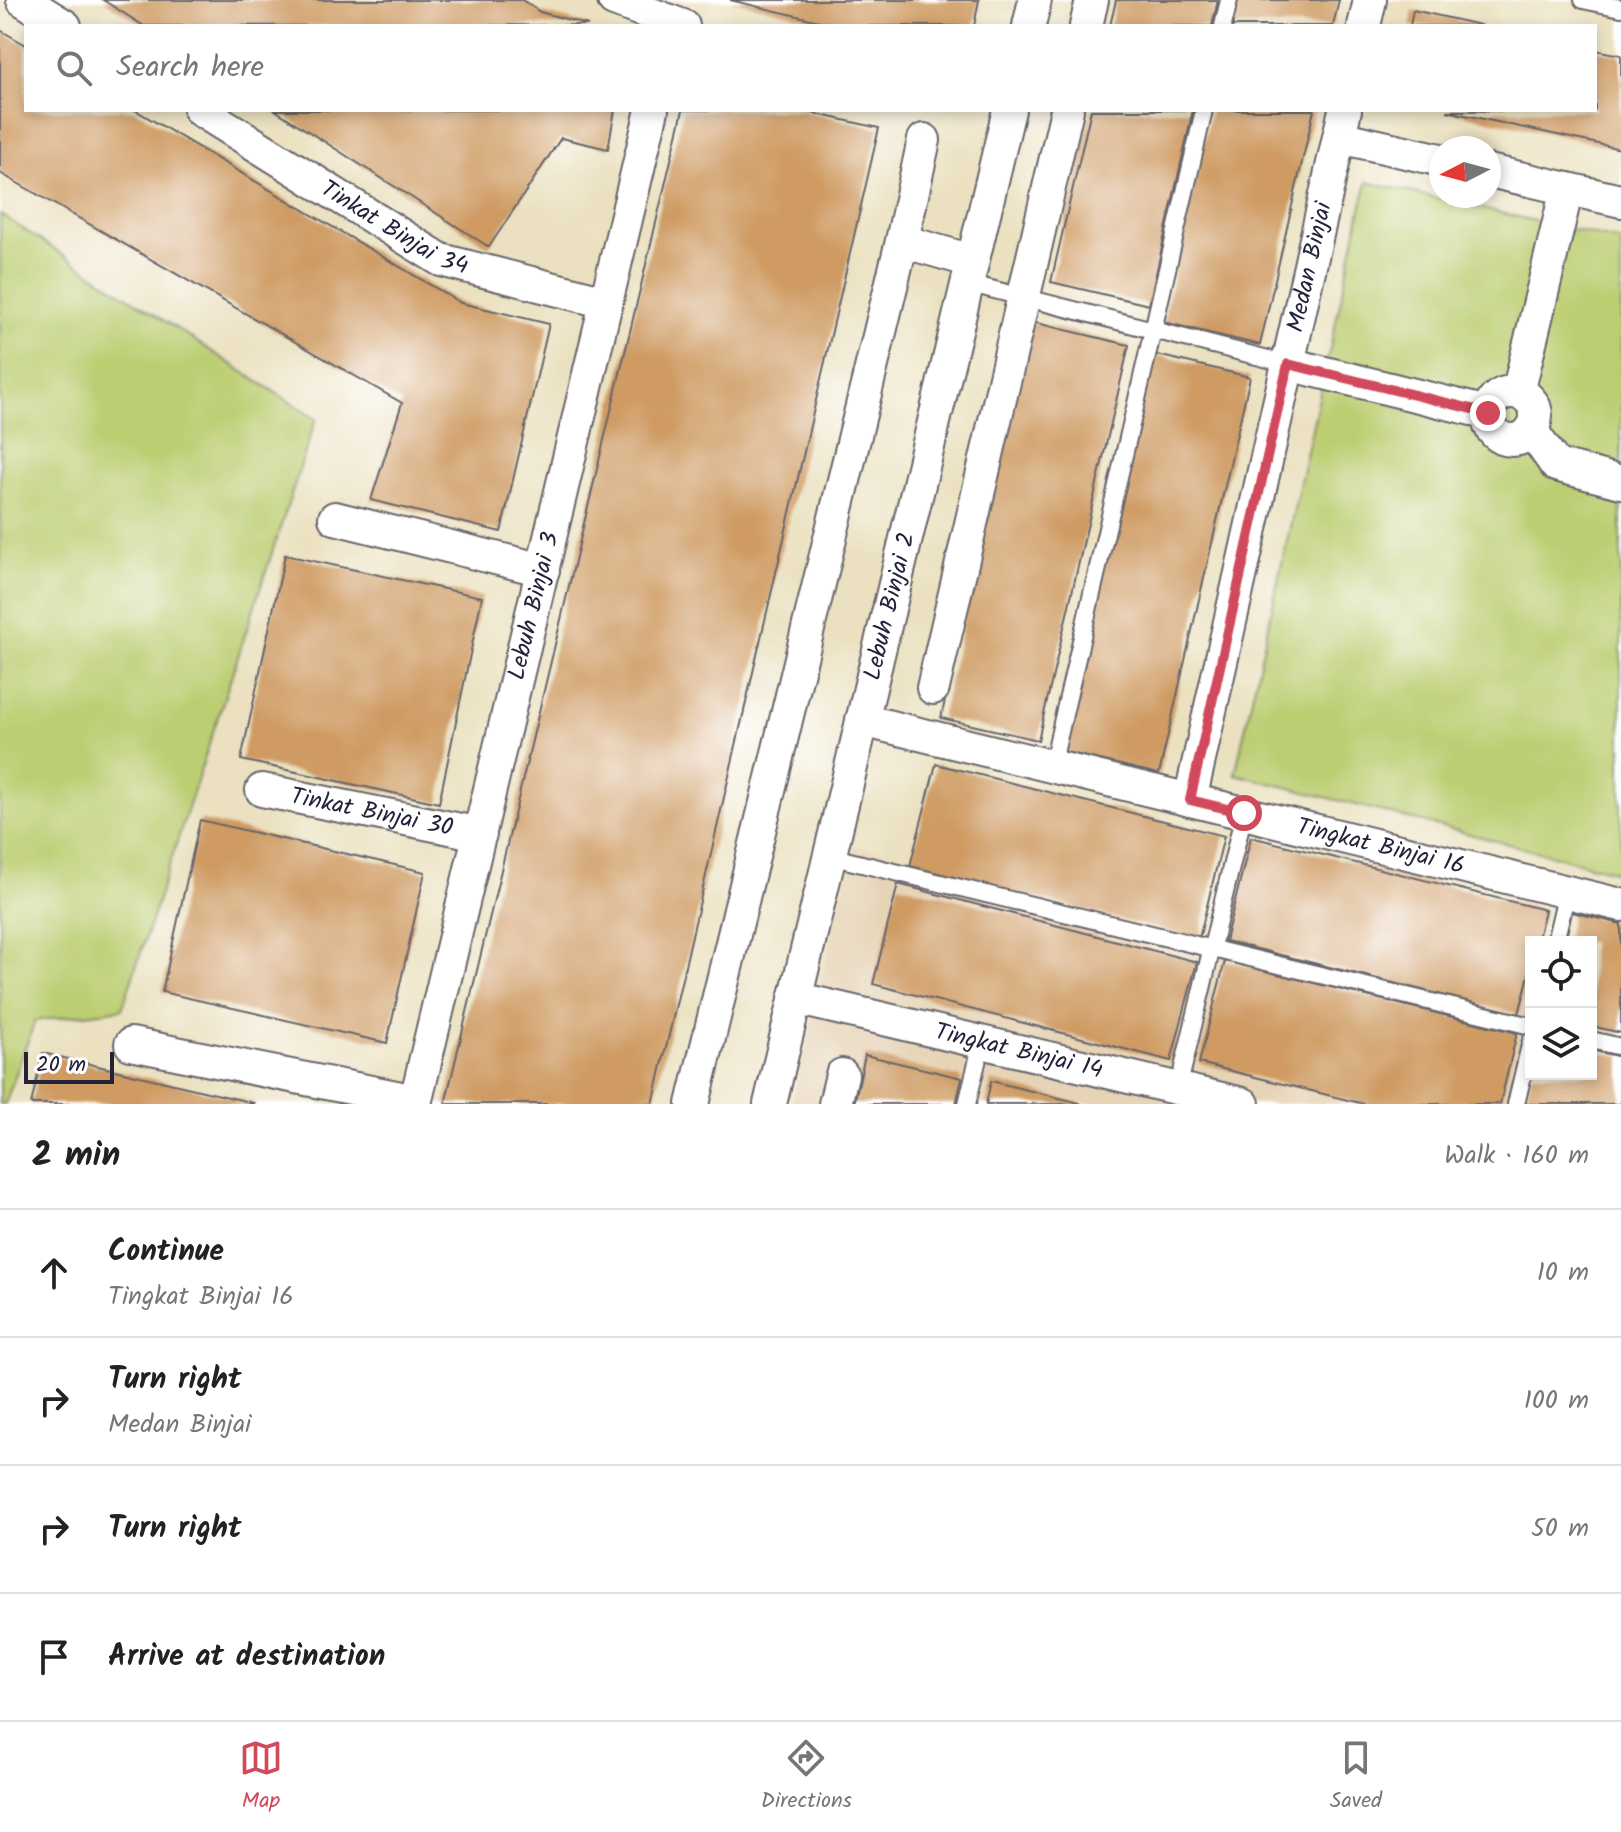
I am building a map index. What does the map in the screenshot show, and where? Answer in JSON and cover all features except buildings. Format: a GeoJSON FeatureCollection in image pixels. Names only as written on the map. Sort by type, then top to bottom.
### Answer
{"type":"FeatureCollection","features":[{"type":"Feature","properties":{"kind":"street"},"geometry":{"type":"LineString","coordinates":[[23,0],[62,24]]}},
{"type":"Feature","properties":{"kind":"street"},"geometry":{"type":"LineString","coordinates":[[614,0],[674,24]]}},
{"type":"Feature","properties":{"kind":"street"},"geometry":{"type":"LineString","coordinates":[[1029,24],[1035,0]]}},
{"type":"Feature","properties":{"kind":"street"},"geometry":{"type":"LineString","coordinates":[[1086,24],[1092,0]]}},
{"type":"Feature","properties":{"kind":"street"},"geometry":{"type":"LineString","coordinates":[[1364,24],[1370,0]]}},
{"type":"Feature","properties":{"kind":"street","name":"Tinkat Binjai 34"},"geometry":{"type":"LineString","coordinates":[[203,112],[441,260],[606,302]]}},
{"type":"Feature","properties":{"kind":"street","name":"Lebuh Binjai 3"},"geometry":{"type":"LineString","coordinates":[[416,1103],[652,112]]}},
{"type":"Feature","properties":{"kind":"street","name":"Lebuh Binjai 2"},"geometry":{"type":"LineString","coordinates":[[770,1104],[1009,112]]}},
{"type":"Feature","properties":{"kind":"street"},"geometry":{"type":"LineString","coordinates":[[933,688],[1067,112]]}},
{"type":"Feature","properties":{"kind":"street"},"geometry":{"type":"LineString","coordinates":[[1342,124],[1429,156]]}},
{"type":"Feature","properties":{"kind":"street","name":"Medan Binjai"},"geometry":{"type":"LineString","coordinates":[[1190,800],[1342,124]]}},
{"type":"Feature","properties":{"kind":"street"},"geometry":{"type":"LineString","coordinates":[[693,1104],[924,140]]}},
{"type":"Feature","properties":{"kind":"street"},"geometry":{"type":"LineString","coordinates":[[1501,174],[1621,201]]}},
{"type":"Feature","properties":{"kind":"street"},"geometry":{"type":"LineString","coordinates":[[1518,393],[1567,189]]}},
{"type":"Feature","properties":{"kind":"street"},"geometry":{"type":"LineString","coordinates":[[902,241],[970,272]]}},
{"type":"Feature","properties":{"kind":"street"},"geometry":{"type":"LineString","coordinates":[[1288,364],[1488,413]]}},
{"type":"Feature","properties":{"kind":"street"},"geometry":{"type":"LineString","coordinates":[[1518,393],[1527,397],[1535,411],[1535,420],[1531,430],[1521,438],[1504,438],[1492,429],[1488,413],[1499,395],[1518,393]]}},
{"type":"Feature","properties":{"kind":"street"},"geometry":{"type":"LineString","coordinates":[[1531,430],[1556,465],[1621,482]]}},
{"type":"Feature","properties":{"kind":"street"},"geometry":{"type":"LineString","coordinates":[[335,518],[543,570]]}},
{"type":"Feature","properties":{"kind":"street","name":"Tingkat Binjai 16"},"geometry":{"type":"LineString","coordinates":[[862,720],[1621,905]]}},
{"type":"Feature","properties":{"kind":"street","name":"Tinkat Binjai 30"},"geometry":{"type":"LineString","coordinates":[[262,790],[480,834]]}},
{"type":"Feature","properties":{"kind":"street","name":"Tingkat Binjai 14"},"geometry":{"type":"LineString","coordinates":[[795,998],[982,1042],[1120,1090],[1178,1089],[1243,1104]]}},
{"type":"Feature","properties":{"kind":"street"},"geometry":{"type":"LineString","coordinates":[[131,1044],[416,1103]]}},
{"type":"Feature","properties":{"kind":"lane"},"geometry":{"type":"LineString","coordinates":[[1223,24],[1229,0]]}},
{"type":"Feature","properties":{"kind":"lane"},"geometry":{"type":"LineString","coordinates":[[1583,0],[1621,8]]}},
{"type":"Feature","properties":{"kind":"lane"},"geometry":{"type":"LineString","coordinates":[[1052,766],[1204,112]]}},
{"type":"Feature","properties":{"kind":"lane"},"geometry":{"type":"LineString","coordinates":[[970,272],[1026,297],[1288,364]]}},
{"type":"Feature","properties":{"kind":"lane"},"geometry":{"type":"LineString","coordinates":[[1178,1089],[1244,813]]}},
{"type":"Feature","properties":{"kind":"lane"},"geometry":{"type":"LineString","coordinates":[[829,856],[1525,1025]]}},
{"type":"Feature","properties":{"kind":"lane"},"geometry":{"type":"LineString","coordinates":[[1556,936],[1567,892]]}},
{"type":"Feature","properties":{"kind":"lane"},"geometry":{"type":"LineString","coordinates":[[1597,1041],[1621,1047]]}},
{"type":"Feature","properties":{"kind":"lane"},"geometry":{"type":"LineString","coordinates":[[967,1104],[982,1042]]}},
{"type":"Feature","properties":{"kind":"lane"},"geometry":{"type":"LineString","coordinates":[[1516,1104],[1525,1066]]}},
{"type":"Feature","properties":{"kind":"shaded area"},"geometry":{"type":"Polygon","coordinates":[[[854,846],[1525,1004],[1525,1080],[1597,1080],[1597,1020],[1621,1026],[1621,1104],[791,1104],[854,846]]]}},
{"type":"Feature","properties":{"kind":"green space"},"geometry":{"type":"Polygon","coordinates":[[[1367,182],[1429,196],[1429,208],[1479,208],[1621,241],[1621,873],[1235,774],[1367,182]]]}},
{"type":"Feature","properties":{"kind":"green space"},"geometry":{"type":"Polygon","coordinates":[[[0,214],[316,419],[122,1009],[35,1021],[5,1104],[0,1104],[0,214]]]}},
{"type":"Feature","properties":{"kind":"route"},"geometry":{"type":"LineString","coordinates":[[1244,813],[1190,800],[1288,364],[1488,413]]}}]}
